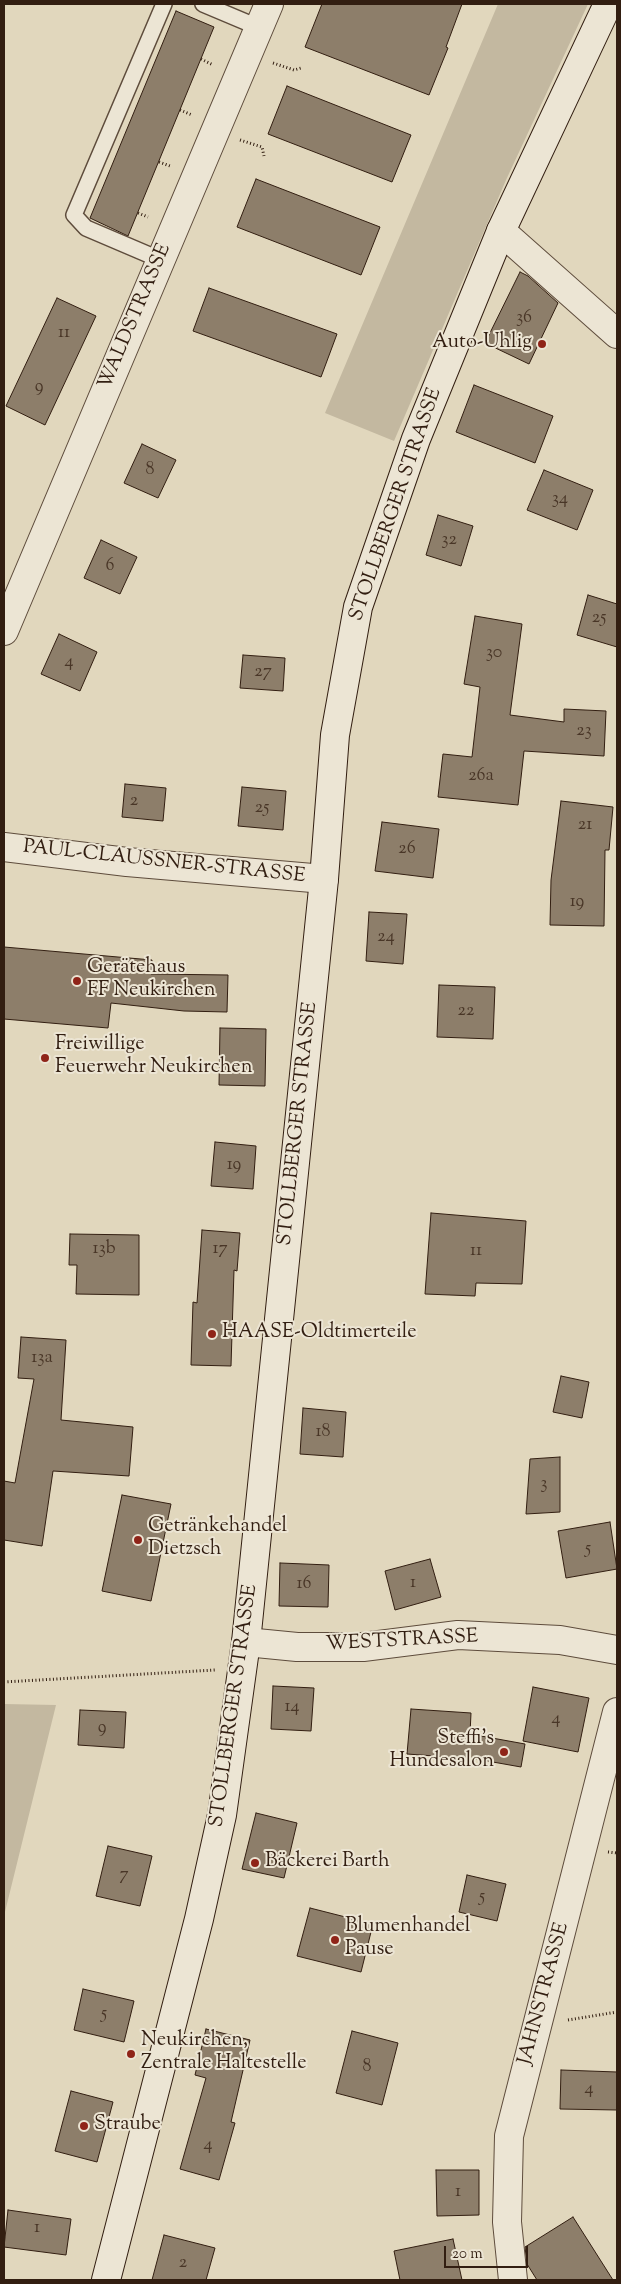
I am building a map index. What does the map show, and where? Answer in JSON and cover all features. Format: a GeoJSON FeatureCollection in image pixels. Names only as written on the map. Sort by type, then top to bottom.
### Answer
{"type":"FeatureCollection","features":[{"type":"Feature","properties":{"kind":"main road","name":"STOLLBERGER STRASSE"},"geometry":{"type":"LineString","coordinates":[[106,2280],[199,1919],[222,1815],[246,1642],[324,879],[335,735],[358,606],[416,439],[502,231],[608,4]]}},
{"type":"Feature","properties":{"kind":"main road","name":"WALDSTRASSE"},"geometry":{"type":"LineString","coordinates":[[4,631],[264,16]]}},
{"type":"Feature","properties":{"kind":"main road"},"geometry":{"type":"LineString","coordinates":[[502,231],[617,334]]}},
{"type":"Feature","properties":{"kind":"main road","name":"PAUL-CLAUSSNER-STRASSE"},"geometry":{"type":"LineString","coordinates":[[4,847],[127,862],[324,879]]}},
{"type":"Feature","properties":{"kind":"main road","name":"WESTSTRASSE"},"geometry":{"type":"LineString","coordinates":[[246,1642],[297,1647],[363,1647],[458,1636],[560,1640],[617,1650]]}},
{"type":"Feature","properties":{"kind":"main road","name":"JAHNSTRASSE"},"geometry":{"type":"LineString","coordinates":[[513,2280],[507,2222],[509,2136],[527,2058],[538,2025],[617,1712]]}},
{"type":"Feature","properties":{"kind":"lane"},"geometry":{"type":"LineString","coordinates":[[161,260],[86,228],[74,215],[164,4]]}},
{"type":"Feature","properties":{"kind":"lane"},"geometry":{"type":"LineString","coordinates":[[203,4],[264,16]]}},
{"type":"Feature","properties":{"kind":"path"},"geometry":{"type":"LineString","coordinates":[[248,142],[262,147],[264,156]]}},
{"type":"Feature","properties":{"kind":"path"},"geometry":{"type":"LineString","coordinates":[[4,1682],[242,1668]]}},
{"type":"Feature","properties":{"kind":"path"},"geometry":{"type":"LineString","coordinates":[[538,2025],[617,2012]]}},
{"type":"Feature","properties":{"kind":"shaded area"},"geometry":{"type":"Polygon","coordinates":[[[498,4],[588,4],[506,180],[394,441],[325,413],[498,4]]]}},
{"type":"Feature","properties":{"kind":"shaded area"},"geometry":{"type":"Polygon","coordinates":[[[4,1704],[56,1705],[4,1916],[4,1704]]]}},
{"type":"Feature","properties":{"kind":"building"},"geometry":{"type":"Polygon","coordinates":[[[322,4],[462,4],[446,47],[448,48],[429,95],[305,47],[322,4]]]}},
{"type":"Feature","properties":{"kind":"building"},"geometry":{"type":"Polygon","coordinates":[[[176,11],[214,27],[128,236],[90,218],[176,11]]]}},
{"type":"Feature","properties":{"kind":"building"},"geometry":{"type":"Polygon","coordinates":[[[287,86],[411,135],[392,182],[268,134],[287,86]]]}},
{"type":"Feature","properties":{"kind":"building"},"geometry":{"type":"Polygon","coordinates":[[[256,179],[380,227],[361,275],[237,227],[256,179]]]}},
{"type":"Feature","properties":{"kind":"building"},"geometry":{"type":"Polygon","coordinates":[[[520,272],[528,276],[558,303],[529,364],[485,343],[520,272]]]}},
{"type":"Feature","properties":{"kind":"building"},"geometry":{"type":"Polygon","coordinates":[[[209,288],[337,334],[321,377],[193,331],[209,288]]]}},
{"type":"Feature","properties":{"kind":"building"},"geometry":{"type":"Polygon","coordinates":[[[57,298],[96,316],[45,425],[6,406],[57,298]]]}},
{"type":"Feature","properties":{"kind":"building"},"geometry":{"type":"Polygon","coordinates":[[[474,385],[553,416],[535,463],[456,432],[474,385]]]}},
{"type":"Feature","properties":{"kind":"building"},"geometry":{"type":"Polygon","coordinates":[[[142,444],[176,460],[158,498],[124,483],[142,444]]]}},
{"type":"Feature","properties":{"kind":"building"},"geometry":{"type":"Polygon","coordinates":[[[544,470],[593,490],[577,530],[527,510],[544,470]]]}},
{"type":"Feature","properties":{"kind":"building"},"geometry":{"type":"Polygon","coordinates":[[[438,515],[473,526],[461,566],[426,555],[438,515]]]}},
{"type":"Feature","properties":{"kind":"building"},"geometry":{"type":"Polygon","coordinates":[[[101,540],[137,557],[120,594],[84,578],[101,540]]]}},
{"type":"Feature","properties":{"kind":"building"},"geometry":{"type":"Polygon","coordinates":[[[588,595],[617,604],[617,647],[577,635],[588,595]]]}},
{"type":"Feature","properties":{"kind":"building"},"geometry":{"type":"Polygon","coordinates":[[[475,616],[522,624],[510,715],[564,722],[564,709],[606,711],[604,756],[524,751],[518,805],[438,797],[443,754],[472,757],[480,687],[464,684],[475,616]]]}},
{"type":"Feature","properties":{"kind":"building"},"geometry":{"type":"Polygon","coordinates":[[[59,634],[97,652],[80,691],[41,674],[59,634]]]}},
{"type":"Feature","properties":{"kind":"building"},"geometry":{"type":"Polygon","coordinates":[[[243,655],[285,658],[283,691],[240,688],[243,655]]]}},
{"type":"Feature","properties":{"kind":"building"},"geometry":{"type":"Polygon","coordinates":[[[125,784],[166,788],[163,821],[122,817],[125,784]]]}},
{"type":"Feature","properties":{"kind":"building"},"geometry":{"type":"Polygon","coordinates":[[[242,787],[286,791],[283,830],[238,826],[242,787]]]}},
{"type":"Feature","properties":{"kind":"building"},"geometry":{"type":"Polygon","coordinates":[[[561,801],[613,807],[609,850],[605,850],[604,926],[550,925],[551,880],[561,801]]]}},
{"type":"Feature","properties":{"kind":"building"},"geometry":{"type":"Polygon","coordinates":[[[382,822],[439,829],[433,878],[375,871],[382,822]]]}},
{"type":"Feature","properties":{"kind":"building"},"geometry":{"type":"Polygon","coordinates":[[[369,912],[407,914],[403,964],[366,961],[369,912]]]}},
{"type":"Feature","properties":{"kind":"building","name":"Gerätehaus FF Neukirchen"},"geometry":{"type":"Polygon","coordinates":[[[4,947],[152,960],[151,974],[228,975],[227,1012],[184,1011],[111,1003],[108,1028],[4,1019],[4,947]]]}},
{"type":"Feature","properties":{"kind":"building"},"geometry":{"type":"Polygon","coordinates":[[[439,985],[495,987],[493,1039],[437,1037],[439,985]]]}},
{"type":"Feature","properties":{"kind":"building"},"geometry":{"type":"Polygon","coordinates":[[[220,1028],[266,1029],[265,1086],[219,1085],[220,1028]]]}},
{"type":"Feature","properties":{"kind":"building"},"geometry":{"type":"Polygon","coordinates":[[[215,1142],[256,1146],[253,1189],[211,1186],[215,1142]]]}},
{"type":"Feature","properties":{"kind":"building"},"geometry":{"type":"Polygon","coordinates":[[[431,1213],[526,1221],[522,1284],[476,1283],[475,1296],[425,1294],[431,1213]]]}},
{"type":"Feature","properties":{"kind":"building"},"geometry":{"type":"Polygon","coordinates":[[[202,1230],[240,1233],[237,1271],[234,1270],[231,1366],[191,1365],[193,1302],[197,1303],[202,1230]]]}},
{"type":"Feature","properties":{"kind":"building"},"geometry":{"type":"Polygon","coordinates":[[[70,1234],[139,1235],[139,1295],[76,1294],[77,1265],[69,1265],[70,1234]]]}},
{"type":"Feature","properties":{"kind":"building"},"geometry":{"type":"Polygon","coordinates":[[[21,1337],[66,1340],[61,1420],[133,1427],[129,1476],[53,1471],[42,1546],[4,1540],[4,1481],[15,1483],[34,1379],[18,1378],[21,1337]]]}},
{"type":"Feature","properties":{"kind":"building"},"geometry":{"type":"Polygon","coordinates":[[[561,1376],[589,1382],[582,1418],[553,1412],[561,1376]]]}},
{"type":"Feature","properties":{"kind":"building"},"geometry":{"type":"Polygon","coordinates":[[[303,1408],[346,1412],[343,1457],[300,1454],[303,1408]]]}},
{"type":"Feature","properties":{"kind":"building"},"geometry":{"type":"Polygon","coordinates":[[[560,1457],[560,1512],[526,1514],[530,1459],[560,1457]]]}},
{"type":"Feature","properties":{"kind":"building"},"geometry":{"type":"Polygon","coordinates":[[[122,1495],[171,1504],[151,1601],[102,1591],[122,1495]]]}},
{"type":"Feature","properties":{"kind":"building"},"geometry":{"type":"Polygon","coordinates":[[[610,1522],[617,1569],[566,1578],[558,1531],[610,1522]]]}},
{"type":"Feature","properties":{"kind":"building"},"geometry":{"type":"Polygon","coordinates":[[[430,1559],[441,1597],[395,1610],[385,1571],[430,1559]]]}},
{"type":"Feature","properties":{"kind":"building"},"geometry":{"type":"Polygon","coordinates":[[[280,1563],[329,1565],[328,1607],[279,1606],[280,1563]]]}},
{"type":"Feature","properties":{"kind":"building"},"geometry":{"type":"Polygon","coordinates":[[[273,1686],[314,1688],[311,1731],[271,1729],[273,1686]]]}},
{"type":"Feature","properties":{"kind":"building"},"geometry":{"type":"Polygon","coordinates":[[[533,1687],[589,1698],[578,1752],[523,1741],[533,1687]]]}},
{"type":"Feature","properties":{"kind":"building"},"geometry":{"type":"Polygon","coordinates":[[[411,1709],[471,1713],[470,1734],[525,1744],[521,1767],[476,1759],[407,1754],[411,1709]]]}},
{"type":"Feature","properties":{"kind":"building"},"geometry":{"type":"Polygon","coordinates":[[[80,1710],[126,1712],[124,1748],[78,1745],[80,1710]]]}},
{"type":"Feature","properties":{"kind":"building"},"geometry":{"type":"Polygon","coordinates":[[[256,1813],[297,1823],[284,1878],[242,1869],[256,1813]]]}},
{"type":"Feature","properties":{"kind":"building"},"geometry":{"type":"Polygon","coordinates":[[[108,1846],[152,1856],[140,1906],[96,1896],[108,1846]]]}},
{"type":"Feature","properties":{"kind":"building"},"geometry":{"type":"Polygon","coordinates":[[[467,1875],[506,1884],[497,1921],[459,1912],[467,1875]]]}},
{"type":"Feature","properties":{"kind":"building","name":"Blumenhandel Pause"},"geometry":{"type":"Polygon","coordinates":[[[310,1908],[373,1924],[361,1972],[297,1956],[310,1908]]]}},
{"type":"Feature","properties":{"kind":"building"},"geometry":{"type":"Polygon","coordinates":[[[83,1989],[134,2001],[124,2042],[74,2030],[83,1989]]]}},
{"type":"Feature","properties":{"kind":"building"},"geometry":{"type":"Polygon","coordinates":[[[206,2029],[250,2040],[231,2122],[235,2123],[219,2180],[180,2169],[206,2078],[195,2075],[206,2029]]]}},
{"type":"Feature","properties":{"kind":"building"},"geometry":{"type":"Polygon","coordinates":[[[352,2031],[398,2043],[382,2105],[336,2093],[352,2031]]]}},
{"type":"Feature","properties":{"kind":"building"},"geometry":{"type":"Polygon","coordinates":[[[561,2070],[617,2072],[617,2110],[560,2109],[561,2070]]]}},
{"type":"Feature","properties":{"kind":"building","name":"Straube"},"geometry":{"type":"Polygon","coordinates":[[[71,2091],[113,2102],[97,2162],[55,2151],[71,2091]]]}},
{"type":"Feature","properties":{"kind":"building"},"geometry":{"type":"Polygon","coordinates":[[[436,2170],[479,2170],[479,2215],[437,2216],[436,2170]]]}},
{"type":"Feature","properties":{"kind":"building"},"geometry":{"type":"Polygon","coordinates":[[[8,2210],[71,2219],[66,2255],[4,2247],[8,2210]]]}},
{"type":"Feature","properties":{"kind":"building"},"geometry":{"type":"Polygon","coordinates":[[[573,2217],[613,2280],[537,2280],[527,2264],[525,2247],[573,2217]]]}},
{"type":"Feature","properties":{"kind":"building"},"geometry":{"type":"Polygon","coordinates":[[[164,2235],[215,2248],[206,2280],[152,2280],[164,2235]]]}},
{"type":"Feature","properties":{"kind":"building"},"geometry":{"type":"Polygon","coordinates":[[[453,2239],[462,2280],[400,2280],[394,2251],[453,2239]]]}},
{"type":"Feature","properties":{"kind":"place","name":"Auto-Uhlig"},"geometry":{"type":"Point","coordinates":[542,344]}},
{"type":"Feature","properties":{"kind":"place","name":"Gerätehaus FF Neukirchen"},"geometry":{"type":"Point","coordinates":[77,981]}},
{"type":"Feature","properties":{"kind":"place","name":"Freiwillige Feuerwehr Neukirchen"},"geometry":{"type":"Point","coordinates":[45,1058]}},
{"type":"Feature","properties":{"kind":"place","name":"HAASE-Oldtimerteile"},"geometry":{"type":"Point","coordinates":[212,1334]}},
{"type":"Feature","properties":{"kind":"place","name":"Getränkehandel Dietzsch"},"geometry":{"type":"Point","coordinates":[138,1540]}},
{"type":"Feature","properties":{"kind":"place","name":"Steffi's Hundesalon"},"geometry":{"type":"Point","coordinates":[504,1752]}},
{"type":"Feature","properties":{"kind":"place","name":"Bäckerei Barth"},"geometry":{"type":"Point","coordinates":[255,1863]}},
{"type":"Feature","properties":{"kind":"place","name":"Blumenhandel Pause"},"geometry":{"type":"Point","coordinates":[335,1940]}},
{"type":"Feature","properties":{"kind":"place","name":"Neukirchen, Zentrale Haltestelle"},"geometry":{"type":"Point","coordinates":[131,2054]}},
{"type":"Feature","properties":{"kind":"place","name":"Straube"},"geometry":{"type":"Point","coordinates":[84,2126]}}]}
